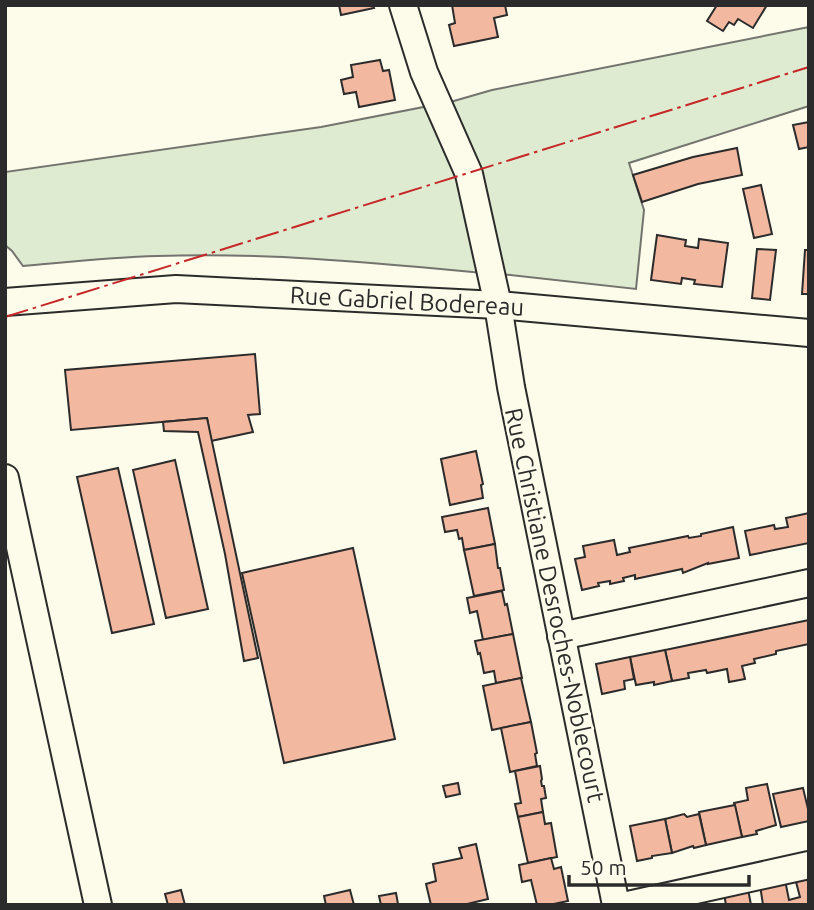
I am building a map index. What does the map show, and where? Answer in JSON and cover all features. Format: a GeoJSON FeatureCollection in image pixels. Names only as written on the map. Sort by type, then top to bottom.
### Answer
{"type":"FeatureCollection","features":[{"type":"Feature","properties":{"kind":"street","name":"Rue Christiane Desroches-Noblecourt"},"geometry":{"type":"LineString","coordinates":[[403,5],[424,72],[470,174],[616,905]]}},
{"type":"Feature","properties":{"kind":"street","name":"Rue Gabriel Bodereau"},"geometry":{"type":"LineString","coordinates":[[5,302],[176,289],[498,304],[809,333]]}},
{"type":"Feature","properties":{"kind":"street"},"geometry":{"type":"LineString","coordinates":[[5,478],[98,905]]}},
{"type":"Feature","properties":{"kind":"street"},"geometry":{"type":"LineString","coordinates":[[561,636],[809,583]]}},
{"type":"Feature","properties":{"kind":"street"},"geometry":{"type":"LineString","coordinates":[[628,905],[809,865]]}},
{"type":"Feature","properties":{"kind":"green space"},"geometry":{"type":"Polygon","coordinates":[[[809,27],[809,106],[629,163],[644,210],[636,289],[501,274],[447,103],[492,90],[809,27]]]}},
{"type":"Feature","properties":{"kind":"green space"},"geometry":{"type":"Polygon","coordinates":[[[429,106],[458,168],[484,273],[321,259],[198,255],[23,266],[5,245],[5,172],[321,127],[429,106]]]}},
{"type":"Feature","properties":{"kind":"building"},"geometry":{"type":"Polygon","coordinates":[[[339,5],[373,5],[374,8],[341,15],[339,5]]]}},
{"type":"Feature","properties":{"kind":"building"},"geometry":{"type":"Polygon","coordinates":[[[452,5],[505,5],[507,15],[494,18],[498,37],[454,46],[449,25],[455,23],[452,5]]]}},
{"type":"Feature","properties":{"kind":"building"},"geometry":{"type":"Polygon","coordinates":[[[717,5],[767,5],[753,28],[738,19],[734,25],[729,22],[723,31],[707,21],[717,5]]]}},
{"type":"Feature","properties":{"kind":"building"},"geometry":{"type":"Polygon","coordinates":[[[380,60],[383,71],[389,70],[395,100],[359,107],[356,92],[344,94],[341,80],[353,77],[351,65],[380,60]]]}},
{"type":"Feature","properties":{"kind":"building"},"geometry":{"type":"Polygon","coordinates":[[[809,122],[809,147],[799,149],[793,125],[809,122]]]}},
{"type":"Feature","properties":{"kind":"building"},"geometry":{"type":"Polygon","coordinates":[[[737,148],[742,175],[698,184],[642,202],[633,175],[693,157],[737,148]]]}},
{"type":"Feature","properties":{"kind":"building"},"geometry":{"type":"Polygon","coordinates":[[[761,185],[772,234],[754,238],[743,189],[761,185]]]}},
{"type":"Feature","properties":{"kind":"building"},"geometry":{"type":"Polygon","coordinates":[[[657,235],[686,240],[685,246],[698,248],[699,239],[728,243],[722,287],[694,284],[695,280],[682,278],[681,284],[651,280],[657,235]]]}},
{"type":"Feature","properties":{"kind":"building"},"geometry":{"type":"Polygon","coordinates":[[[757,249],[776,250],[770,300],[752,298],[757,249]]]}},
{"type":"Feature","properties":{"kind":"building"},"geometry":{"type":"Polygon","coordinates":[[[805,250],[809,250],[809,294],[802,294],[805,250]]]}},
{"type":"Feature","properties":{"kind":"building"},"geometry":{"type":"Polygon","coordinates":[[[255,354],[260,414],[248,415],[253,432],[211,441],[207,418],[71,430],[65,370],[255,354]]]}},
{"type":"Feature","properties":{"kind":"building"},"geometry":{"type":"Polygon","coordinates":[[[207,418],[258,658],[244,661],[225,554],[198,432],[164,431],[163,422],[207,418]]]}},
{"type":"Feature","properties":{"kind":"building"},"geometry":{"type":"Polygon","coordinates":[[[476,451],[483,498],[450,505],[441,459],[476,451]]]}},
{"type":"Feature","properties":{"kind":"building"},"geometry":{"type":"Polygon","coordinates":[[[175,460],[208,609],[166,618],[133,470],[175,460]]]}},
{"type":"Feature","properties":{"kind":"building"},"geometry":{"type":"Polygon","coordinates":[[[118,468],[154,624],[112,633],[77,477],[118,468]]]}},
{"type":"Feature","properties":{"kind":"building"},"geometry":{"type":"Polygon","coordinates":[[[488,508],[495,544],[464,550],[457,530],[445,532],[442,517],[488,508]]]}},
{"type":"Feature","properties":{"kind":"building"},"geometry":{"type":"Polygon","coordinates":[[[809,513],[809,543],[750,555],[745,531],[774,525],[775,529],[788,527],[786,518],[809,513]]]}},
{"type":"Feature","properties":{"kind":"building"},"geometry":{"type":"Polygon","coordinates":[[[733,527],[739,558],[708,563],[683,573],[682,569],[635,579],[635,575],[623,578],[624,581],[598,583],[599,586],[582,590],[575,559],[585,557],[583,546],[614,540],[617,555],[630,552],[629,548],[688,536],[701,536],[733,527]]]}},
{"type":"Feature","properties":{"kind":"building"},"geometry":{"type":"Polygon","coordinates":[[[495,544],[504,590],[474,596],[464,550],[495,544]]]}},
{"type":"Feature","properties":{"kind":"building"},"geometry":{"type":"Polygon","coordinates":[[[353,548],[395,739],[284,763],[242,573],[353,548]]]}},
{"type":"Feature","properties":{"kind":"building"},"geometry":{"type":"Polygon","coordinates":[[[502,591],[513,634],[483,640],[477,611],[470,613],[467,598],[502,591]]]}},
{"type":"Feature","properties":{"kind":"building"},"geometry":{"type":"Polygon","coordinates":[[[809,620],[809,644],[754,659],[755,663],[742,666],[745,679],[729,682],[727,669],[688,673],[689,678],[672,681],[665,650],[809,620]]]}},
{"type":"Feature","properties":{"kind":"building"},"geometry":{"type":"Polygon","coordinates":[[[513,634],[522,678],[496,683],[494,671],[484,673],[475,641],[513,634]]]}},
{"type":"Feature","properties":{"kind":"building"},"geometry":{"type":"Polygon","coordinates":[[[665,650],[672,681],[636,685],[630,657],[665,650]]]}},
{"type":"Feature","properties":{"kind":"building"},"geometry":{"type":"Polygon","coordinates":[[[630,657],[634,679],[624,681],[625,689],[602,694],[596,664],[630,657]]]}},
{"type":"Feature","properties":{"kind":"building"},"geometry":{"type":"Polygon","coordinates":[[[521,678],[531,722],[492,730],[483,686],[521,678]]]}},
{"type":"Feature","properties":{"kind":"building"},"geometry":{"type":"Polygon","coordinates":[[[531,722],[537,766],[510,772],[501,728],[531,722]]]}},
{"type":"Feature","properties":{"kind":"building"},"geometry":{"type":"Polygon","coordinates":[[[540,766],[546,798],[541,799],[543,812],[518,817],[515,804],[521,803],[515,771],[540,766]]]}},
{"type":"Feature","properties":{"kind":"building"},"geometry":{"type":"Polygon","coordinates":[[[458,783],[460,794],[446,797],[443,786],[458,783]]]}},
{"type":"Feature","properties":{"kind":"building"},"geometry":{"type":"Polygon","coordinates":[[[767,784],[776,825],[756,831],[757,834],[742,837],[734,803],[748,800],[746,788],[767,784]]]}},
{"type":"Feature","properties":{"kind":"building"},"geometry":{"type":"Polygon","coordinates":[[[803,788],[809,821],[781,827],[773,794],[803,788]]]}},
{"type":"Feature","properties":{"kind":"building"},"geometry":{"type":"Polygon","coordinates":[[[735,805],[742,837],[706,845],[699,812],[735,805]]]}},
{"type":"Feature","properties":{"kind":"building"},"geometry":{"type":"Polygon","coordinates":[[[543,812],[545,824],[551,823],[557,857],[528,863],[518,817],[543,812]]]}},
{"type":"Feature","properties":{"kind":"building"},"geometry":{"type":"Polygon","coordinates":[[[684,814],[687,817],[699,814],[706,845],[672,853],[665,819],[684,814]]]}},
{"type":"Feature","properties":{"kind":"building"},"geometry":{"type":"Polygon","coordinates":[[[665,819],[672,853],[637,861],[630,826],[665,819]]]}},
{"type":"Feature","properties":{"kind":"building"},"geometry":{"type":"Polygon","coordinates":[[[476,844],[488,899],[463,905],[431,905],[426,884],[436,881],[433,864],[462,858],[459,848],[476,844]]]}},
{"type":"Feature","properties":{"kind":"building"},"geometry":{"type":"Polygon","coordinates":[[[551,858],[554,869],[561,867],[568,901],[537,905],[531,880],[522,882],[519,865],[551,858]]]}},
{"type":"Feature","properties":{"kind":"building"},"geometry":{"type":"Polygon","coordinates":[[[809,876],[809,905],[763,905],[760,885],[785,880],[789,900],[800,897],[795,878],[809,876]]]}},
{"type":"Feature","properties":{"kind":"building"},"geometry":{"type":"Polygon","coordinates":[[[748,889],[751,905],[726,905],[724,894],[748,889]]]}},
{"type":"Feature","properties":{"kind":"building"},"geometry":{"type":"Polygon","coordinates":[[[181,890],[185,905],[168,905],[165,894],[181,890]]]}},
{"type":"Feature","properties":{"kind":"building"},"geometry":{"type":"Polygon","coordinates":[[[350,890],[354,905],[326,905],[324,896],[350,890]]]}},
{"type":"Feature","properties":{"kind":"building"},"geometry":{"type":"Polygon","coordinates":[[[396,893],[398,904],[381,905],[379,896],[396,893]]]}},
{"type":"Feature","properties":{"kind":"power"},"geometry":{"type":"LineString","coordinates":[[5,317],[809,67]]}}]}
